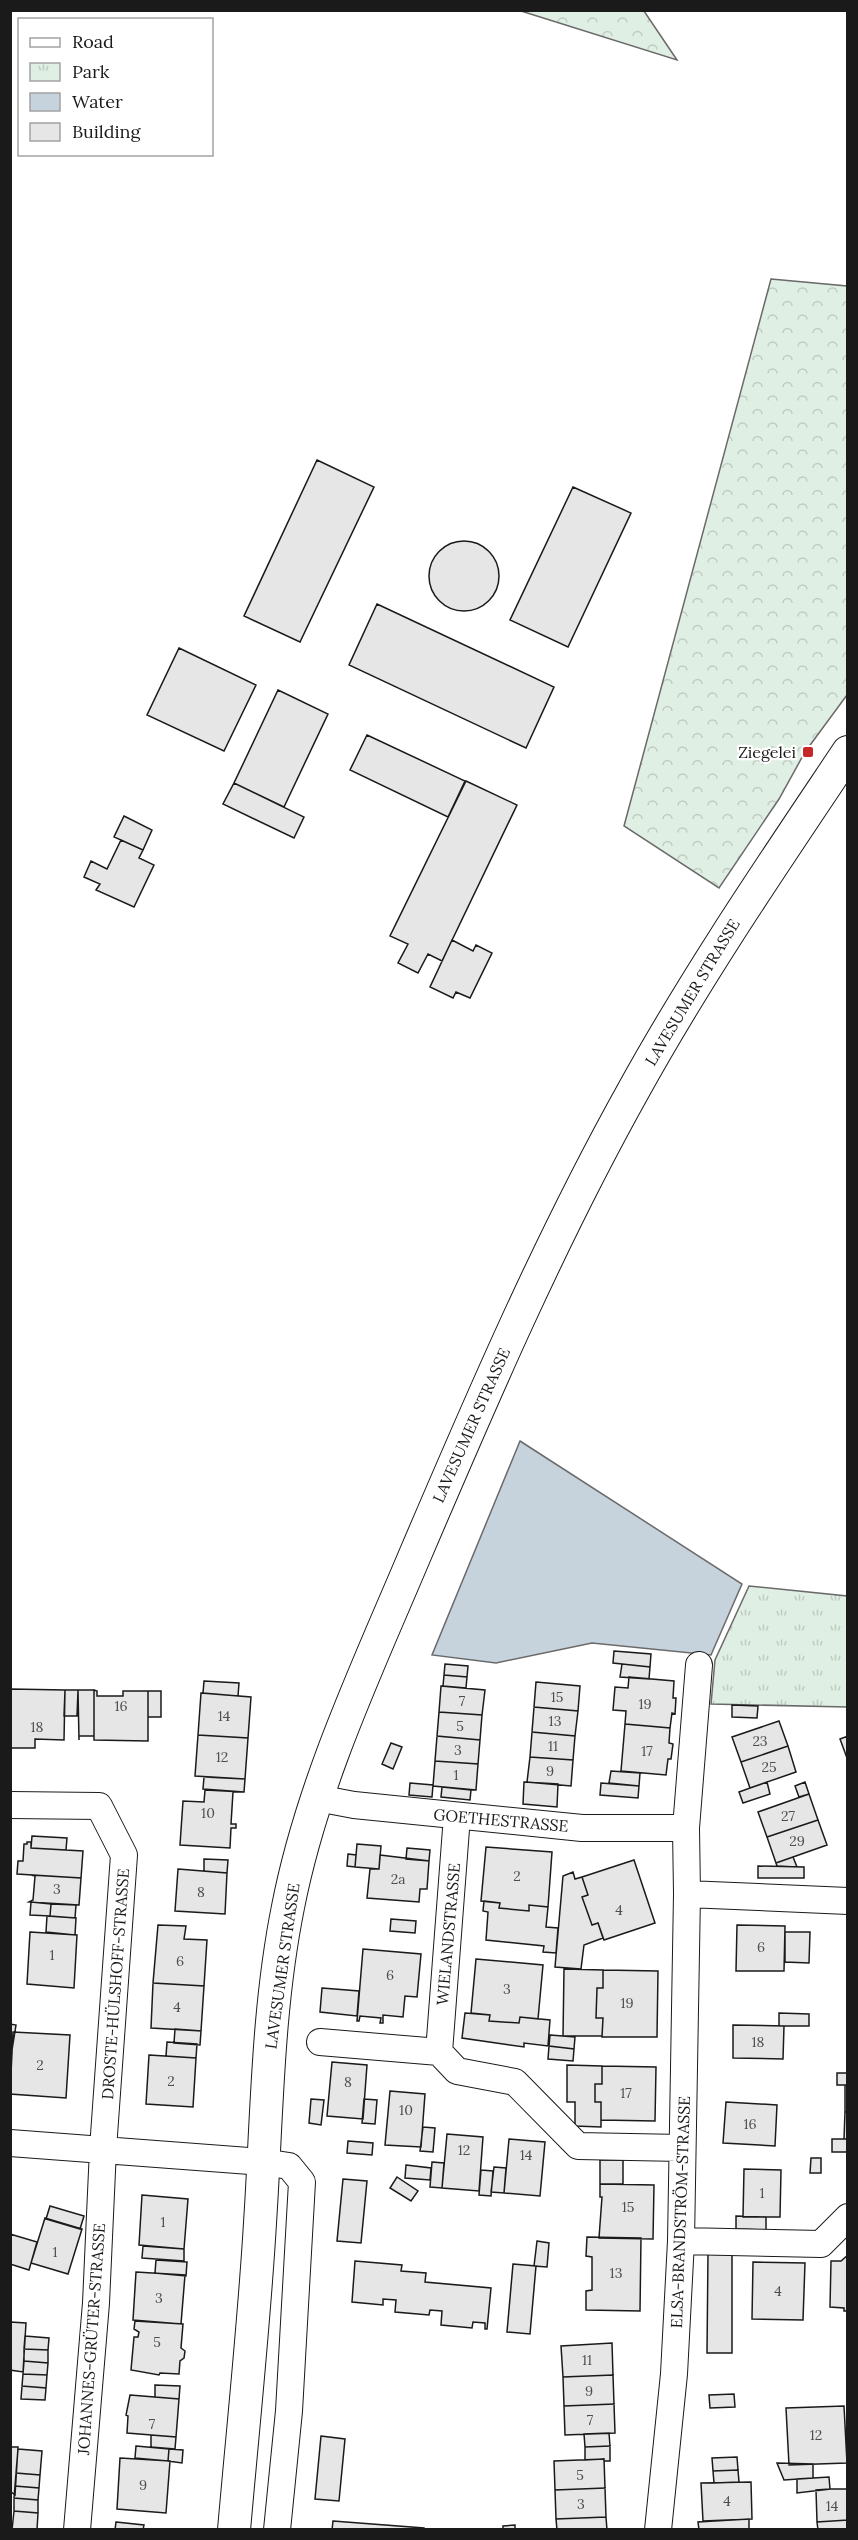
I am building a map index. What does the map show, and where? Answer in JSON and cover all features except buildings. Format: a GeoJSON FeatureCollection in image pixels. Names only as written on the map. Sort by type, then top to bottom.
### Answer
{"type":"FeatureCollection","features":[{"type":"Feature","properties":{"kind":"street","name":"LAVESUMER STRASSE"},"geometry":{"type":"LineString","coordinates":[[234,2529],[260,2221],[270,2038],[281,1948],[297,1867],[317,1798],[360,1687],[474,1416],[576,1198],[632,1092],[730,928],[848,752]]}},
{"type":"Feature","properties":{"kind":"street"},"geometry":{"type":"LineString","coordinates":[[699,1665],[686,1828],[687,1894],[848,1900]]}},
{"type":"Feature","properties":{"kind":"street","name":"GOETHESTRASSE"},"geometry":{"type":"LineString","coordinates":[[317,1798],[354,1805],[582,1828],[686,1828]]}},
{"type":"Feature","properties":{"kind":"street","name":"DROSTE-HÜLSHOFF-STRASSE"},"geometry":{"type":"LineString","coordinates":[[10,1805],[99,1806],[124,1855],[103,2149]]}},
{"type":"Feature","properties":{"kind":"street","name":"WIELANDSTRASSE"},"geometry":{"type":"LineString","coordinates":[[439,2052],[457,1816]]}},
{"type":"Feature","properties":{"kind":"street","name":"ELSA-BRANDSTRÖM-STRASSE"},"geometry":{"type":"LineString","coordinates":[[658,2529],[674,2374],[681,2241],[687,1894]]}},
{"type":"Feature","properties":{"kind":"street"},"geometry":{"type":"LineString","coordinates":[[320,2042],[439,2052],[457,2071],[514,2082],[578,2146],[682,2148]]}},
{"type":"Feature","properties":{"kind":"street"},"geometry":{"type":"LineString","coordinates":[[10,2144],[262,2162],[289,2166],[302,2182],[289,2411],[277,2529]]}},
{"type":"Feature","properties":{"kind":"street","name":"JOHANNES-GRÜTER-STRASSE"},"geometry":{"type":"LineString","coordinates":[[78,2529],[96,2303],[103,2149]]}},
{"type":"Feature","properties":{"kind":"street"},"geometry":{"type":"LineString","coordinates":[[681,2241],[821,2244],[848,2217]]}},
{"type":"Feature","properties":{"kind":"green space"},"geometry":{"type":"Polygon","coordinates":[[[521,11],[644,11],[677,60],[521,11]]]}},
{"type":"Feature","properties":{"kind":"green space"},"geometry":{"type":"Polygon","coordinates":[[[771,279],[847,286],[847,695],[805,752],[779,799],[719,888],[624,826],[771,279]]]}},
{"type":"Feature","properties":{"kind":"green space"},"geometry":{"type":"Polygon","coordinates":[[[749,1586],[847,1596],[847,1707],[711,1704],[715,1660],[749,1586]]]}},
{"type":"Feature","properties":{"kind":"water"},"geometry":{"type":"Polygon","coordinates":[[[520,1441],[742,1584],[711,1655],[592,1643],[496,1663],[432,1655],[520,1441]]]}},
{"type":"Feature","properties":{"kind":"place","name":"Ziegelei"},"geometry":{"type":"Point","coordinates":[808,752]}}]}
